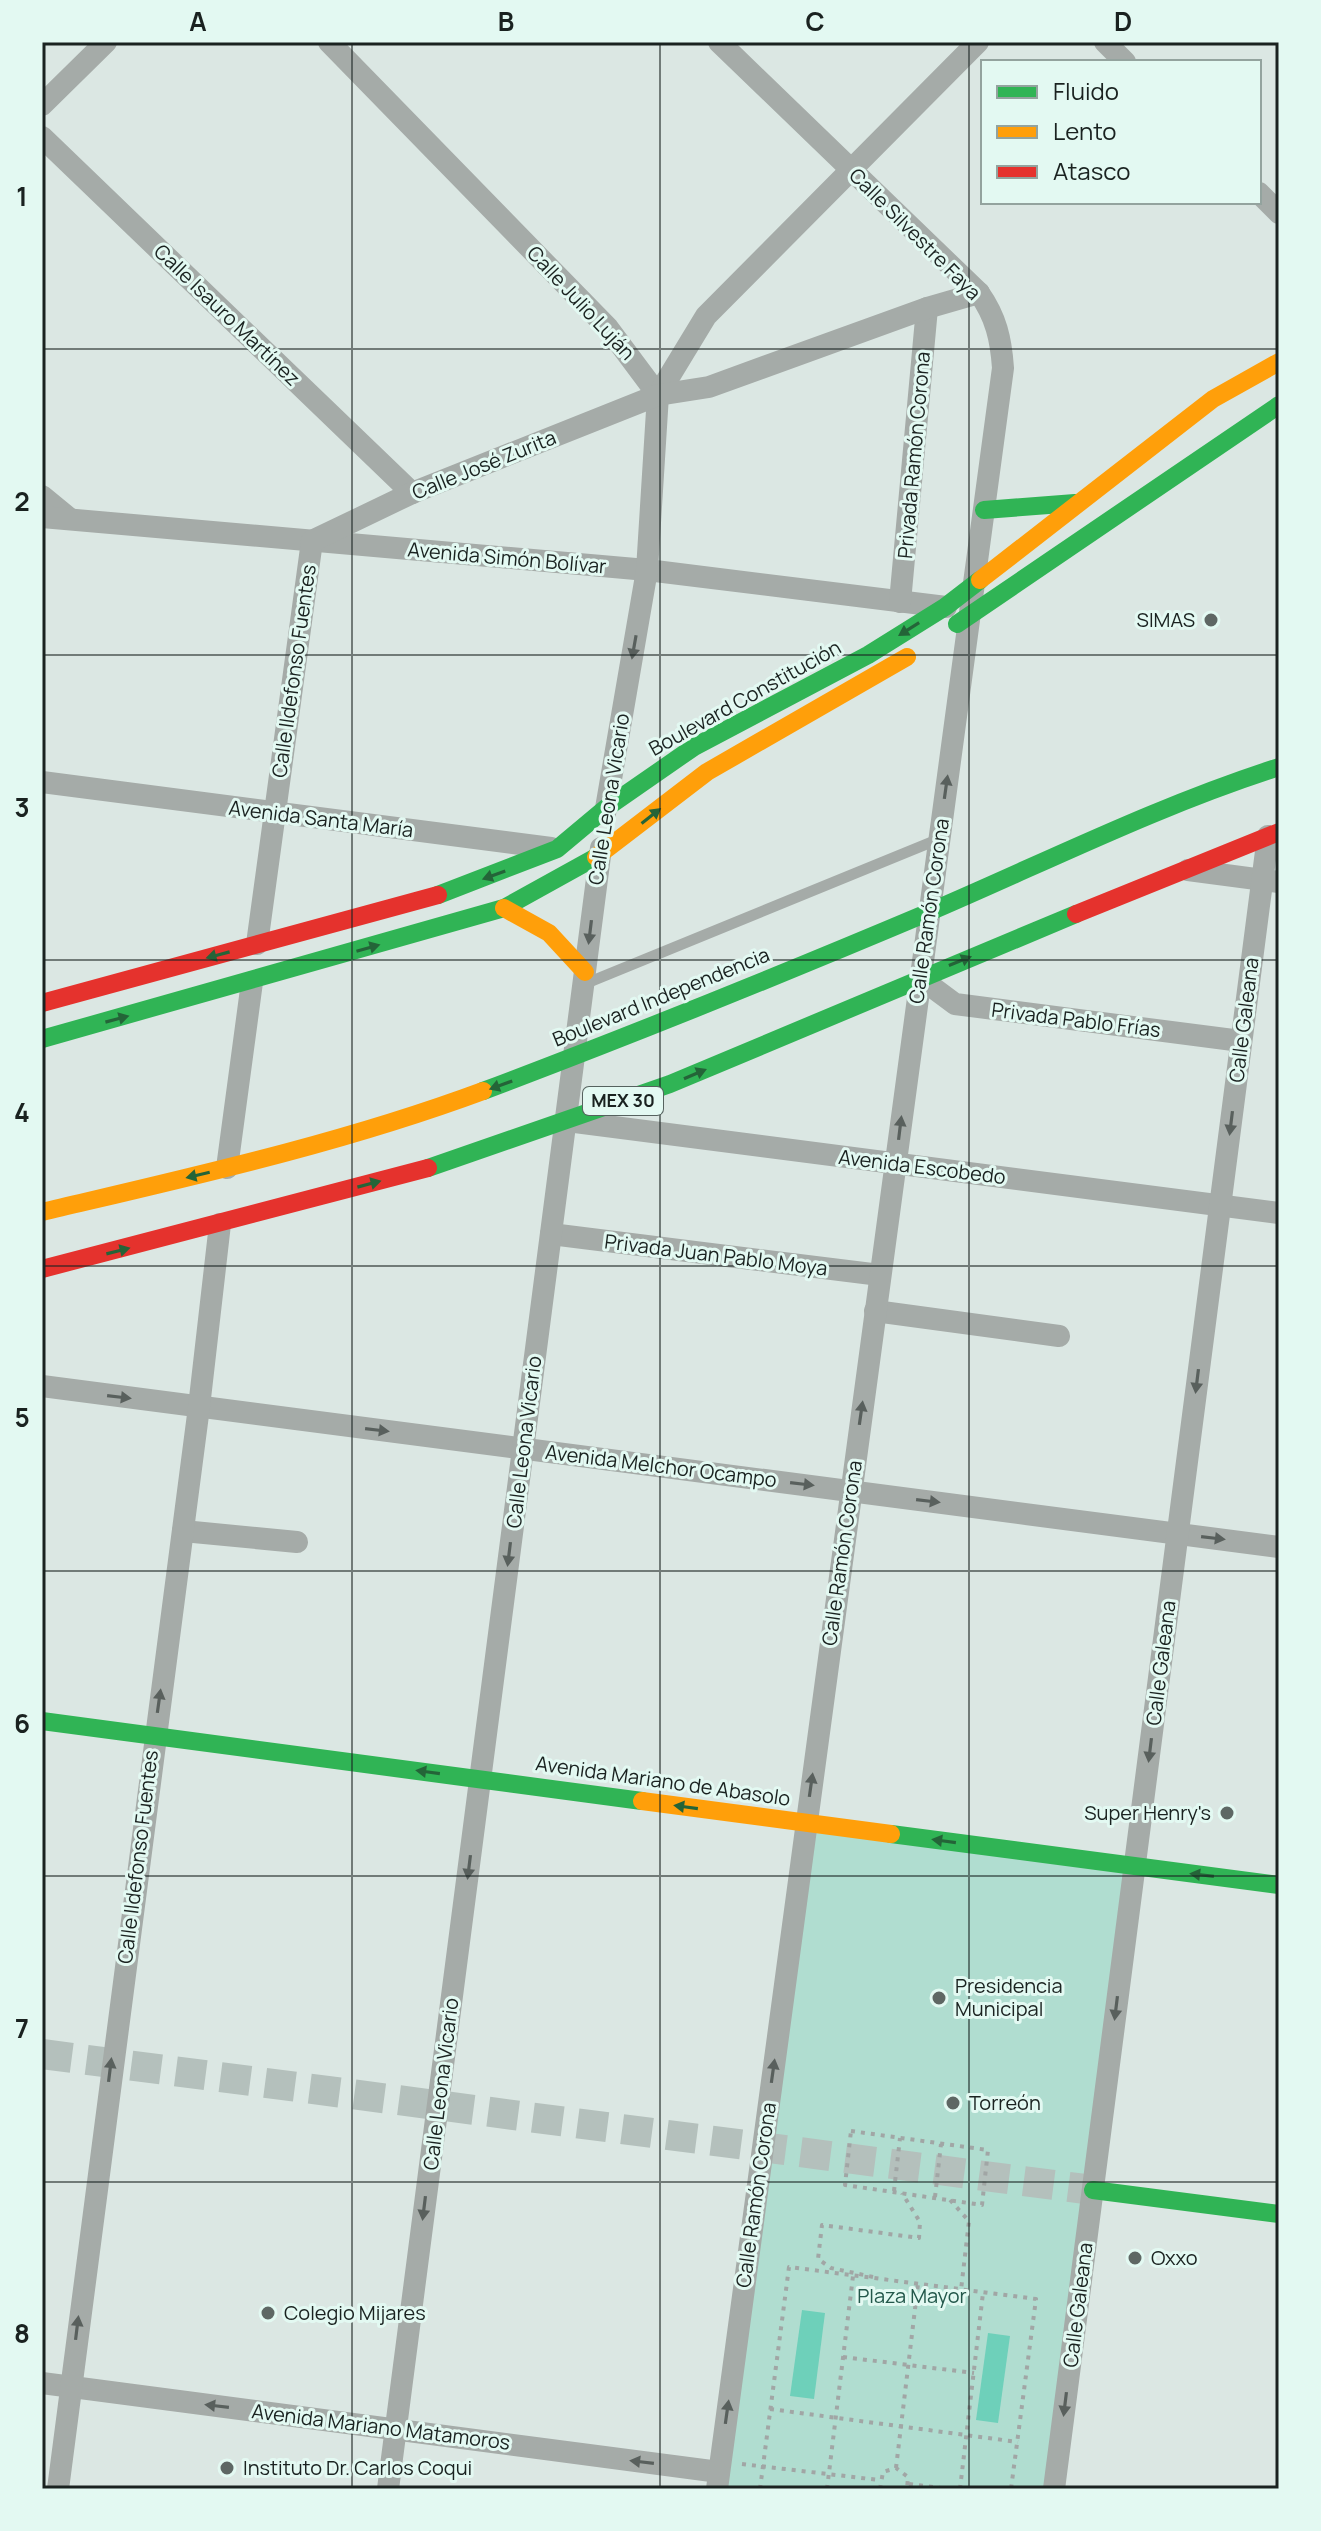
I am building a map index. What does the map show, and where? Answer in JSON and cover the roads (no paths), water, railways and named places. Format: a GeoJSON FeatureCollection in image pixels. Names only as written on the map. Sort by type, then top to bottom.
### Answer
{"type":"FeatureCollection","features":[{"type":"Feature","properties":{"kind":"main road","name":"Boulevard Constitución"},"geometry":{"type":"LineString","coordinates":[[42,1003],[409,905],[504,872],[557,849],[606,808],[694,747],[868,655],[945,607],[1075,503],[1213,399],[1279,362]]}},
{"type":"Feature","properties":{"kind":"main road"},"geometry":{"type":"LineString","coordinates":[[943,634],[1279,405]]}},
{"type":"Feature","properties":{"kind":"main road"},"geometry":{"type":"LineString","coordinates":[[984,510],[1075,503]]}},
{"type":"Feature","properties":{"kind":"main road"},"geometry":{"type":"LineString","coordinates":[[42,1039],[252,982],[504,908],[600,855],[707,772],[917,650]]}},
{"type":"Feature","properties":{"kind":"main road","name":"Boulevard Independencia"},"geometry":{"type":"LineString","coordinates":[[42,1212],[227,1168],[410,1118],[574,1057],[929,912],[1204,791],[1279,767]]}},
{"type":"Feature","properties":{"kind":"main road"},"geometry":{"type":"LineString","coordinates":[[1273,834],[1279,814]]}},
{"type":"Feature","properties":{"kind":"main road","name":"MEX 30"},"geometry":{"type":"LineString","coordinates":[[42,1269],[447,1163],[670,1084],[1273,834]]}},
{"type":"Feature","properties":{"kind":"main road"},"geometry":{"type":"LineString","coordinates":[[504,908],[534,920],[567,946],[584,978]]}},
{"type":"Feature","properties":{"kind":"main road","name":"Avenida Mariano de Abasolo"},"geometry":{"type":"LineString","coordinates":[[42,1721],[1279,1885]]}},
{"type":"Feature","properties":{"kind":"main road"},"geometry":{"type":"LineString","coordinates":[[1093,2190],[1279,2214]]}},
{"type":"Feature","properties":{"kind":"street"},"geometry":{"type":"LineString","coordinates":[[42,105],[106,42]]}},
{"type":"Feature","properties":{"kind":"street","name":"Calle Julio Luján"},"geometry":{"type":"LineString","coordinates":[[329,42],[608,328],[658,395]]}},
{"type":"Feature","properties":{"kind":"street","name":"Calle Silvestre Faya"},"geometry":{"type":"LineString","coordinates":[[719,42],[979,293],[991,311],[1000,338],[1003,368],[969,617]]}},
{"type":"Feature","properties":{"kind":"street"},"geometry":{"type":"LineString","coordinates":[[658,395],[706,316],[853,172],[978,42]]}},
{"type":"Feature","properties":{"kind":"street"},"geometry":{"type":"LineString","coordinates":[[1105,42],[1123,60]]}},
{"type":"Feature","properties":{"kind":"street","name":"Calle Isauro Martínez"},"geometry":{"type":"LineString","coordinates":[[42,137],[412,493]]}},
{"type":"Feature","properties":{"kind":"street"},"geometry":{"type":"LineString","coordinates":[[1261,195],[1279,213]]}},
{"type":"Feature","properties":{"kind":"street"},"geometry":{"type":"LineString","coordinates":[[658,395],[709,387],[927,308],[979,293]]}},
{"type":"Feature","properties":{"kind":"street","name":"Privada Ramón Corona"},"geometry":{"type":"LineString","coordinates":[[900,602],[927,308]]}},
{"type":"Feature","properties":{"kind":"street","name":"Calle José Zurita"},"geometry":{"type":"LineString","coordinates":[[312,541],[412,493],[658,395]]}},
{"type":"Feature","properties":{"kind":"street","name":"Calle Leona Vicario"},"geometry":{"type":"LineString","coordinates":[[388,2489],[606,808],[647,570],[658,395]]}},
{"type":"Feature","properties":{"kind":"street"},"geometry":{"type":"LineString","coordinates":[[42,496],[70,519]]}},
{"type":"Feature","properties":{"kind":"street","name":"Avenida Simón Bolívar"},"geometry":{"type":"LineString","coordinates":[[42,517],[647,570],[945,607],[962,610],[969,617]]}},
{"type":"Feature","properties":{"kind":"street","name":"Calle Ildefonso Fuentes"},"geometry":{"type":"LineString","coordinates":[[257,944],[312,541]]}},
{"type":"Feature","properties":{"kind":"street","name":"Calle Ramón Corona"},"geometry":{"type":"LineString","coordinates":[[719,2474],[969,617]]}},
{"type":"Feature","properties":{"kind":"street","name":"Avenida Santa María"},"geometry":{"type":"LineString","coordinates":[[42,782],[600,855]]}},
{"type":"Feature","properties":{"kind":"street","name":"Calle Galeana"},"geometry":{"type":"LineString","coordinates":[[1054,2489],[1241,1041],[1270,881],[1273,834]]}},
{"type":"Feature","properties":{"kind":"street"},"geometry":{"type":"LineString","coordinates":[[1183,869],[1270,881]]}},
{"type":"Feature","properties":{"kind":"street","name":"Privada Pablo Frías"},"geometry":{"type":"LineString","coordinates":[[920,978],[955,1004],[1241,1041]]}},
{"type":"Feature","properties":{"kind":"street"},"geometry":{"type":"LineString","coordinates":[[227,1168],[252,982]]}},
{"type":"Feature","properties":{"kind":"street","name":"Avenida Escobedo"},"geometry":{"type":"LineString","coordinates":[[565,1121],[1279,1213]]}},
{"type":"Feature","properties":{"kind":"street","name":"Calle Ildefonso Fuentes"},"geometry":{"type":"LineString","coordinates":[[58,2489],[199,1407],[220,1224]]}},
{"type":"Feature","properties":{"kind":"street","name":"Privada Juan Pablo Moya"},"geometry":{"type":"LineString","coordinates":[[551,1234],[880,1275]]}},
{"type":"Feature","properties":{"kind":"street"},"geometry":{"type":"LineString","coordinates":[[875,1311],[1059,1336]]}},
{"type":"Feature","properties":{"kind":"street","name":"Avenida Melchor Ocampo"},"geometry":{"type":"LineString","coordinates":[[42,1386],[1279,1547]]}},
{"type":"Feature","properties":{"kind":"street"},"geometry":{"type":"LineString","coordinates":[[183,1531],[297,1542]]}},
{"type":"Feature","properties":{"kind":"street","name":"Avenida Mariano Matamoros"},"geometry":{"type":"LineString","coordinates":[[42,2383],[719,2474]]}},
{"type":"Feature","properties":{"kind":"lane"},"geometry":{"type":"LineString","coordinates":[[584,978],[939,839]]}},
{"type":"Feature","properties":{"kind":"tunnel"},"geometry":{"type":"LineString","coordinates":[[42,2054],[1093,2190]]}},
{"type":"Feature","properties":{"kind":"place","name":"SIMAS"},"geometry":{"type":"Point","coordinates":[1211,620]}},
{"type":"Feature","properties":{"kind":"place","name":"Super Henry's"},"geometry":{"type":"Point","coordinates":[1227,1813]}},
{"type":"Feature","properties":{"kind":"place","name":"Presidencia Municipal"},"geometry":{"type":"Point","coordinates":[939,1998]}},
{"type":"Feature","properties":{"kind":"place","name":"Torreón"},"geometry":{"type":"Point","coordinates":[953,2103]}},
{"type":"Feature","properties":{"kind":"place","name":"Oxxo"},"geometry":{"type":"Point","coordinates":[1135,2258]}},
{"type":"Feature","properties":{"kind":"place","name":"Colegio Mijares"},"geometry":{"type":"Point","coordinates":[268,2313]}},
{"type":"Feature","properties":{"kind":"place","name":"Instituto Dr. Carlos Coqui"},"geometry":{"type":"Point","coordinates":[227,2468]}},
{"type":"Feature","properties":{"kind":"park label","name":"Plaza Mayor"},"geometry":{"type":"Point","coordinates":[912,2296]}}]}
